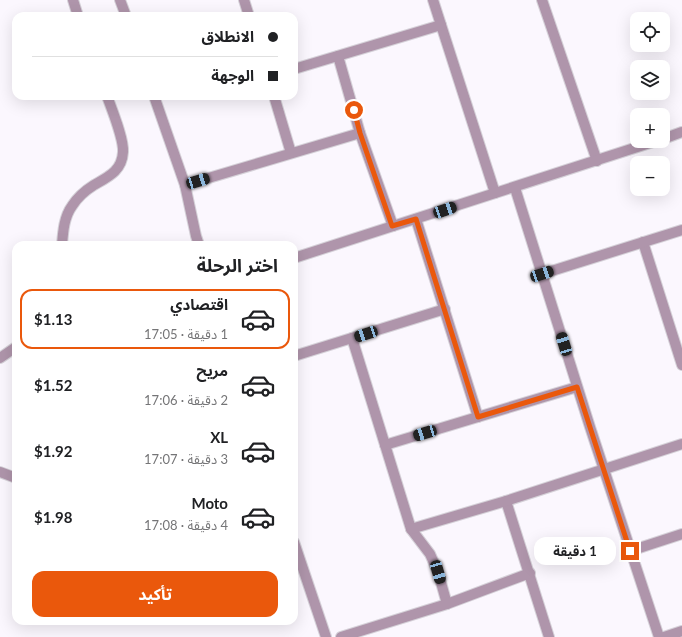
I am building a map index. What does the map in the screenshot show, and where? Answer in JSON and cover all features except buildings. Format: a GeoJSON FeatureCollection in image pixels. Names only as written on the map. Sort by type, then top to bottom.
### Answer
{"type":"FeatureCollection","features":[{"type":"Feature","properties":{"kind":"street"},"geometry":{"type":"LineString","coordinates":[[73,0],[77,12]]}},
{"type":"Feature","properties":{"kind":"street"},"geometry":{"type":"LineString","coordinates":[[120,0],[124,12]]}},
{"type":"Feature","properties":{"kind":"street"},"geometry":{"type":"LineString","coordinates":[[244,0],[248,12]]}},
{"type":"Feature","properties":{"kind":"street"},"geometry":{"type":"LineString","coordinates":[[433,0],[495,193]]}},
{"type":"Feature","properties":{"kind":"street"},"geometry":{"type":"LineString","coordinates":[[542,0],[597,161]]}},
{"type":"Feature","properties":{"kind":"street"},"geometry":{"type":"LineString","coordinates":[[298,68],[441,25]]}},
{"type":"Feature","properties":{"kind":"street"},"geometry":{"type":"LineString","coordinates":[[338,56],[360,133],[392,226]]}},
{"type":"Feature","properties":{"kind":"street"},"geometry":{"type":"LineString","coordinates":[[62,241],[64,229],[71,207],[86,191],[113,174],[120,166],[123,151],[108,100]]}},
{"type":"Feature","properties":{"kind":"street"},"geometry":{"type":"LineString","coordinates":[[155,100],[185,185],[198,241]]}},
{"type":"Feature","properties":{"kind":"street"},"geometry":{"type":"LineString","coordinates":[[275,100],[291,153]]}},
{"type":"Feature","properties":{"kind":"street"},"geometry":{"type":"LineString","coordinates":[[670,136],[682,132]]}},
{"type":"Feature","properties":{"kind":"street"},"geometry":{"type":"LineString","coordinates":[[185,185],[360,133]]}},
{"type":"Feature","properties":{"kind":"street"},"geometry":{"type":"LineString","coordinates":[[298,257],[635,148]]}},
{"type":"Feature","properties":{"kind":"street"},"geometry":{"type":"LineString","coordinates":[[515,188],[577,387],[630,551],[660,637]]}},
{"type":"Feature","properties":{"kind":"street"},"geometry":{"type":"LineString","coordinates":[[416,219],[478,417]]}},
{"type":"Feature","properties":{"kind":"street"},"geometry":{"type":"LineString","coordinates":[[542,274],[682,230]]}},
{"type":"Feature","properties":{"kind":"street"},"geometry":{"type":"LineString","coordinates":[[643,242],[682,365]]}},
{"type":"Feature","properties":{"kind":"street"},"geometry":{"type":"LineString","coordinates":[[298,355],[445,309]]}},
{"type":"Feature","properties":{"kind":"street"},"geometry":{"type":"LineString","coordinates":[[352,338],[411,529],[430,554],[438,572],[447,604]]}},
{"type":"Feature","properties":{"kind":"street"},"geometry":{"type":"LineString","coordinates":[[0,358],[12,350]]}},
{"type":"Feature","properties":{"kind":"street"},"geometry":{"type":"LineString","coordinates":[[385,445],[577,387]]}},
{"type":"Feature","properties":{"kind":"street"},"geometry":{"type":"LineString","coordinates":[[411,529],[506,501],[682,444]]}},
{"type":"Feature","properties":{"kind":"street"},"geometry":{"type":"LineString","coordinates":[[0,472],[12,476]]}},
{"type":"Feature","properties":{"kind":"street"},"geometry":{"type":"LineString","coordinates":[[506,501],[549,637]]}},
{"type":"Feature","properties":{"kind":"street"},"geometry":{"type":"LineString","coordinates":[[630,551],[682,534]]}},
{"type":"Feature","properties":{"kind":"street"},"geometry":{"type":"LineString","coordinates":[[298,554],[326,637]]}},
{"type":"Feature","properties":{"kind":"street"},"geometry":{"type":"LineString","coordinates":[[340,637],[447,604],[530,573]]}},
{"type":"Feature","properties":{"kind":"street"},"geometry":{"type":"LineString","coordinates":[[664,637],[682,631]]}},
{"type":"Feature","properties":{"kind":"route"},"geometry":{"type":"LineString","coordinates":[[354,110],[360,133],[392,226],[416,219],[478,417],[577,387],[630,551]]}}]}
